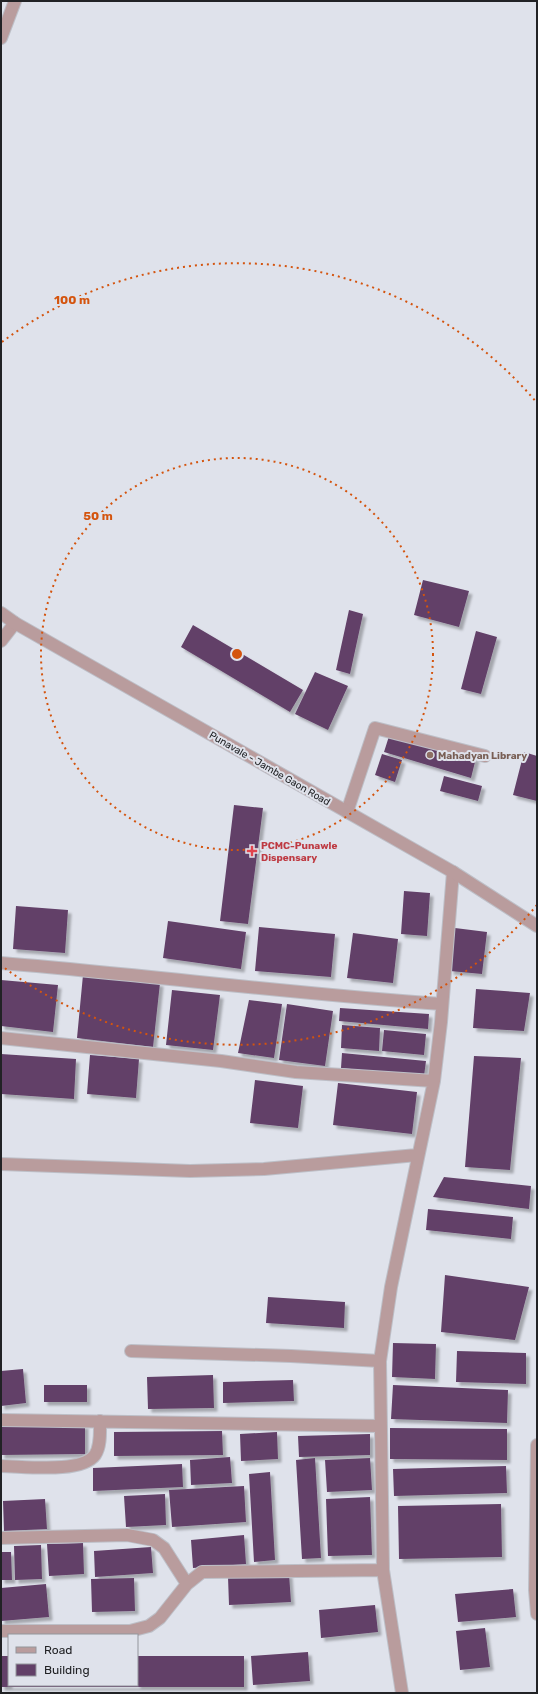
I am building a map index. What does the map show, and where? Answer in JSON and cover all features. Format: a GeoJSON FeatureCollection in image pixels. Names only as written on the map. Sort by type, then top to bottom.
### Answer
{"type":"FeatureCollection","features":[{"type":"Feature","properties":{"kind":"street"},"geometry":{"type":"LineString","coordinates":[[1,38],[15,1]]}},
{"type":"Feature","properties":{"kind":"street","name":"Punavale - Jambe Gaon Road"},"geometry":{"type":"LineString","coordinates":[[1,613],[15,623],[453,872],[537,926]]}},
{"type":"Feature","properties":{"kind":"street"},"geometry":{"type":"LineString","coordinates":[[1,641],[15,623]]}},
{"type":"Feature","properties":{"kind":"street"},"geometry":{"type":"LineString","coordinates":[[347,812],[375,728],[485,756]]}},
{"type":"Feature","properties":{"kind":"street"},"geometry":{"type":"LineString","coordinates":[[402,1693],[382,1570],[380,1361],[391,1286],[417,1155],[434,1081],[453,872]]}},
{"type":"Feature","properties":{"kind":"street"},"geometry":{"type":"LineString","coordinates":[[1,963],[105,972],[335,997],[442,1004]]}},
{"type":"Feature","properties":{"kind":"street"},"geometry":{"type":"LineString","coordinates":[[1,1038],[221,1061],[296,1072],[434,1081]]}},
{"type":"Feature","properties":{"kind":"street"},"geometry":{"type":"LineString","coordinates":[[1,1164],[198,1171],[264,1169],[417,1155]]}},
{"type":"Feature","properties":{"kind":"street"},"geometry":{"type":"LineString","coordinates":[[131,1351],[380,1361]]}},
{"type":"Feature","properties":{"kind":"street"},"geometry":{"type":"LineString","coordinates":[[1,1420],[380,1426]]}},
{"type":"Feature","properties":{"kind":"street"},"geometry":{"type":"LineString","coordinates":[[1,1466],[70,1467],[83,1463],[94,1456],[99,1447],[100,1421]]}},
{"type":"Feature","properties":{"kind":"street"},"geometry":{"type":"LineString","coordinates":[[537,1446],[535,1590],[537,1614]]}},
{"type":"Feature","properties":{"kind":"street"},"geometry":{"type":"LineString","coordinates":[[1,1538],[127,1535],[153,1540],[164,1548],[186,1584]]}},
{"type":"Feature","properties":{"kind":"street"},"geometry":{"type":"LineString","coordinates":[[1,1631],[130,1631],[149,1626],[160,1618],[186,1584],[202,1572],[215,1570],[382,1570]]}},
{"type":"Feature","properties":{"kind":"building"},"geometry":{"type":"Polygon","coordinates":[[[423,580],[469,591],[459,627],[414,615],[423,580]]]}},
{"type":"Feature","properties":{"kind":"building"},"geometry":{"type":"Polygon","coordinates":[[[349,610],[363,614],[350,674],[336,670],[349,610]]]}},
{"type":"Feature","properties":{"kind":"building"},"geometry":{"type":"Polygon","coordinates":[[[193,625],[303,690],[290,712],[181,647],[193,625]]]}},
{"type":"Feature","properties":{"kind":"building"},"geometry":{"type":"Polygon","coordinates":[[[476,631],[497,637],[481,694],[461,689],[476,631]]]}},
{"type":"Feature","properties":{"kind":"building"},"geometry":{"type":"Polygon","coordinates":[[[315,672],[348,686],[328,730],[295,714],[315,672]]]}},
{"type":"Feature","properties":{"kind":"building","name":"Mahadyan Library"},"geometry":{"type":"Polygon","coordinates":[[[390,733],[476,758],[471,778],[384,752],[390,733]]]}},
{"type":"Feature","properties":{"kind":"building"},"geometry":{"type":"Polygon","coordinates":[[[524,752],[537,756],[537,801],[513,795],[524,752]]]}},
{"type":"Feature","properties":{"kind":"building"},"geometry":{"type":"Polygon","coordinates":[[[382,754],[402,760],[395,782],[375,775],[382,754]]]}},
{"type":"Feature","properties":{"kind":"building"},"geometry":{"type":"Polygon","coordinates":[[[444,776],[482,786],[478,801],[440,791],[444,776]]]}},
{"type":"Feature","properties":{"kind":"building"},"geometry":{"type":"Polygon","coordinates":[[[234,805],[263,808],[248,924],[220,921],[234,805]]]}},
{"type":"Feature","properties":{"kind":"building"},"geometry":{"type":"Polygon","coordinates":[[[404,891],[430,893],[427,936],[401,934],[404,891]]]}},
{"type":"Feature","properties":{"kind":"building"},"geometry":{"type":"Polygon","coordinates":[[[16,906],[68,910],[65,953],[13,949],[16,906]]]}},
{"type":"Feature","properties":{"kind":"building"},"geometry":{"type":"Polygon","coordinates":[[[168,921],[246,932],[241,969],[163,958],[168,921]]]}},
{"type":"Feature","properties":{"kind":"building"},"geometry":{"type":"Polygon","coordinates":[[[259,927],[335,934],[331,977],[255,971],[259,927]]]}},
{"type":"Feature","properties":{"kind":"building"},"geometry":{"type":"Polygon","coordinates":[[[455,928],[487,932],[482,974],[450,971],[455,928]]]}},
{"type":"Feature","properties":{"kind":"building"},"geometry":{"type":"Polygon","coordinates":[[[353,933],[398,939],[393,983],[347,978],[353,933]]]}},
{"type":"Feature","properties":{"kind":"building"},"geometry":{"type":"Polygon","coordinates":[[[83,975],[160,983],[153,1047],[77,1038],[83,975]]]}},
{"type":"Feature","properties":{"kind":"building"},"geometry":{"type":"Polygon","coordinates":[[[1,980],[58,985],[53,1032],[1,1026],[1,980]]]}},
{"type":"Feature","properties":{"kind":"building"},"geometry":{"type":"Polygon","coordinates":[[[476,989],[530,993],[524,1031],[473,1028],[476,989]]]}},
{"type":"Feature","properties":{"kind":"building"},"geometry":{"type":"Polygon","coordinates":[[[172,990],[220,995],[213,1050],[166,1045],[172,990]]]}},
{"type":"Feature","properties":{"kind":"building"},"geometry":{"type":"Polygon","coordinates":[[[249,1000],[282,1004],[274,1058],[238,1053],[249,1000]]]}},
{"type":"Feature","properties":{"kind":"building"},"geometry":{"type":"Polygon","coordinates":[[[287,1004],[333,1011],[325,1066],[279,1060],[287,1004]]]}},
{"type":"Feature","properties":{"kind":"building"},"geometry":{"type":"Polygon","coordinates":[[[340,1008],[429,1014],[428,1029],[339,1021],[340,1008]]]}},
{"type":"Feature","properties":{"kind":"building"},"geometry":{"type":"Polygon","coordinates":[[[342,1025],[380,1028],[379,1051],[341,1048],[342,1025]]]}},
{"type":"Feature","properties":{"kind":"building"},"geometry":{"type":"Polygon","coordinates":[[[384,1030],[426,1034],[424,1055],[382,1051],[384,1030]]]}},
{"type":"Feature","properties":{"kind":"building"},"geometry":{"type":"Polygon","coordinates":[[[342,1053],[426,1061],[424,1076],[341,1068],[342,1053]]]}},
{"type":"Feature","properties":{"kind":"building"},"geometry":{"type":"Polygon","coordinates":[[[1,1054],[76,1059],[74,1099],[1,1094],[1,1054]]]}},
{"type":"Feature","properties":{"kind":"building"},"geometry":{"type":"Polygon","coordinates":[[[90,1055],[139,1059],[136,1098],[87,1094],[90,1055]]]}},
{"type":"Feature","properties":{"kind":"building"},"geometry":{"type":"Polygon","coordinates":[[[474,1056],[521,1058],[510,1170],[465,1167],[474,1056]]]}},
{"type":"Feature","properties":{"kind":"building"},"geometry":{"type":"Polygon","coordinates":[[[255,1080],[303,1086],[298,1128],[250,1123],[255,1080]]]}},
{"type":"Feature","properties":{"kind":"building"},"geometry":{"type":"Polygon","coordinates":[[[338,1083],[417,1092],[412,1134],[333,1125],[338,1083]]]}},
{"type":"Feature","properties":{"kind":"building"},"geometry":{"type":"Polygon","coordinates":[[[444,1177],[531,1186],[529,1209],[433,1197],[444,1177]]]}},
{"type":"Feature","properties":{"kind":"building"},"geometry":{"type":"Polygon","coordinates":[[[428,1209],[513,1217],[511,1239],[426,1230],[428,1209]]]}},
{"type":"Feature","properties":{"kind":"building"},"geometry":{"type":"Polygon","coordinates":[[[445,1275],[529,1287],[515,1340],[441,1332],[445,1275]]]}},
{"type":"Feature","properties":{"kind":"building"},"geometry":{"type":"Polygon","coordinates":[[[268,1297],[345,1302],[344,1328],[266,1323],[268,1297]]]}},
{"type":"Feature","properties":{"kind":"building"},"geometry":{"type":"Polygon","coordinates":[[[393,1343],[436,1344],[435,1379],[392,1377],[393,1343]]]}},
{"type":"Feature","properties":{"kind":"building"},"geometry":{"type":"Polygon","coordinates":[[[457,1351],[526,1353],[526,1384],[456,1382],[457,1351]]]}},
{"type":"Feature","properties":{"kind":"building"},"geometry":{"type":"Polygon","coordinates":[[[23,1369],[26,1403],[1,1406],[1,1371],[23,1369]]]}},
{"type":"Feature","properties":{"kind":"building"},"geometry":{"type":"Polygon","coordinates":[[[213,1375],[214,1408],[148,1409],[147,1377],[213,1375]]]}},
{"type":"Feature","properties":{"kind":"building"},"geometry":{"type":"Polygon","coordinates":[[[293,1380],[294,1401],[223,1403],[223,1382],[293,1380]]]}},
{"type":"Feature","properties":{"kind":"building"},"geometry":{"type":"Polygon","coordinates":[[[44,1385],[87,1385],[87,1402],[44,1402],[44,1385]]]}},
{"type":"Feature","properties":{"kind":"building"},"geometry":{"type":"Polygon","coordinates":[[[393,1385],[508,1390],[507,1423],[391,1419],[393,1385]]]}},
{"type":"Feature","properties":{"kind":"building"},"geometry":{"type":"Polygon","coordinates":[[[85,1425],[85,1454],[1,1455],[1,1426],[85,1425]]]}},
{"type":"Feature","properties":{"kind":"building"},"geometry":{"type":"Polygon","coordinates":[[[390,1428],[507,1429],[507,1460],[390,1459],[390,1428]]]}},
{"type":"Feature","properties":{"kind":"building"},"geometry":{"type":"Polygon","coordinates":[[[222,1431],[223,1455],[114,1456],[114,1432],[222,1431]]]}},
{"type":"Feature","properties":{"kind":"building"},"geometry":{"type":"Polygon","coordinates":[[[277,1432],[278,1459],[241,1461],[240,1434],[277,1432]]]}},
{"type":"Feature","properties":{"kind":"building"},"geometry":{"type":"Polygon","coordinates":[[[370,1434],[370,1455],[299,1457],[298,1436],[370,1434]]]}},
{"type":"Feature","properties":{"kind":"building"},"geometry":{"type":"Polygon","coordinates":[[[230,1457],[232,1483],[191,1485],[190,1460],[230,1457]]]}},
{"type":"Feature","properties":{"kind":"building"},"geometry":{"type":"Polygon","coordinates":[[[315,1458],[321,1558],[302,1559],[296,1460],[315,1458]]]}},
{"type":"Feature","properties":{"kind":"building"},"geometry":{"type":"Polygon","coordinates":[[[370,1458],[372,1490],[327,1492],[325,1460],[370,1458]]]}},
{"type":"Feature","properties":{"kind":"building"},"geometry":{"type":"Polygon","coordinates":[[[182,1464],[183,1487],[93,1491],[93,1468],[182,1464]]]}},
{"type":"Feature","properties":{"kind":"building"},"geometry":{"type":"Polygon","coordinates":[[[506,1466],[507,1493],[394,1496],[393,1469],[506,1466]]]}},
{"type":"Feature","properties":{"kind":"building"},"geometry":{"type":"Polygon","coordinates":[[[270,1472],[275,1560],[254,1562],[249,1474],[270,1472]]]}},
{"type":"Feature","properties":{"kind":"building"},"geometry":{"type":"Polygon","coordinates":[[[244,1486],[246,1522],[172,1527],[169,1490],[244,1486]]]}},
{"type":"Feature","properties":{"kind":"building"},"geometry":{"type":"Polygon","coordinates":[[[165,1494],[166,1525],[126,1527],[124,1496],[165,1494]]]}},
{"type":"Feature","properties":{"kind":"building"},"geometry":{"type":"Polygon","coordinates":[[[370,1497],[372,1555],[328,1556],[326,1499],[370,1497]]]}},
{"type":"Feature","properties":{"kind":"building"},"geometry":{"type":"Polygon","coordinates":[[[45,1499],[47,1529],[4,1531],[3,1501],[45,1499]]]}},
{"type":"Feature","properties":{"kind":"building"},"geometry":{"type":"Polygon","coordinates":[[[501,1504],[502,1557],[399,1559],[398,1506],[501,1504]]]}},
{"type":"Feature","properties":{"kind":"building"},"geometry":{"type":"Polygon","coordinates":[[[244,1535],[246,1564],[193,1568],[191,1540],[244,1535]]]}},
{"type":"Feature","properties":{"kind":"building"},"geometry":{"type":"Polygon","coordinates":[[[83,1543],[84,1574],[49,1576],[47,1544],[83,1543]]]}},
{"type":"Feature","properties":{"kind":"building"},"geometry":{"type":"Polygon","coordinates":[[[41,1545],[42,1579],[15,1580],[14,1546],[41,1545]]]}},
{"type":"Feature","properties":{"kind":"building"},"geometry":{"type":"Polygon","coordinates":[[[151,1547],[153,1573],[95,1577],[94,1551],[151,1547]]]}},
{"type":"Feature","properties":{"kind":"building"},"geometry":{"type":"Polygon","coordinates":[[[1,1552],[11,1552],[12,1580],[1,1580],[1,1552]]]}},
{"type":"Feature","properties":{"kind":"building"},"geometry":{"type":"Polygon","coordinates":[[[289,1574],[291,1602],[229,1605],[228,1577],[289,1574]]]}},
{"type":"Feature","properties":{"kind":"building"},"geometry":{"type":"Polygon","coordinates":[[[134,1578],[135,1611],[92,1612],[91,1579],[134,1578]]]}},
{"type":"Feature","properties":{"kind":"building"},"geometry":{"type":"Polygon","coordinates":[[[46,1584],[49,1617],[1,1621],[1,1588],[46,1584]]]}},
{"type":"Feature","properties":{"kind":"building"},"geometry":{"type":"Polygon","coordinates":[[[513,1589],[516,1617],[458,1622],[455,1594],[513,1589]]]}},
{"type":"Feature","properties":{"kind":"building"},"geometry":{"type":"Polygon","coordinates":[[[375,1605],[378,1632],[321,1638],[319,1610],[375,1605]]]}},
{"type":"Feature","properties":{"kind":"building"},"geometry":{"type":"Polygon","coordinates":[[[485,1628],[490,1667],[460,1670],[456,1631],[485,1628]]]}},
{"type":"Feature","properties":{"kind":"building"},"geometry":{"type":"Polygon","coordinates":[[[308,1652],[310,1681],[253,1685],[251,1656],[308,1652]]]}},
{"type":"Feature","properties":{"kind":"building"},"geometry":{"type":"Polygon","coordinates":[[[1,1656],[8,1656],[8,1686],[138,1686],[138,1656],[244,1656],[244,1687],[1,1687],[1,1656]]]}},
{"type":"Feature","properties":{"kind":"place","name":"Mahadyan Library"},"geometry":{"type":"Point","coordinates":[430,755]}},
{"type":"Feature","properties":{"kind":"place","name":"PCMC-Punawle Dispensary"},"geometry":{"type":"Point","coordinates":[252,851]}}]}
